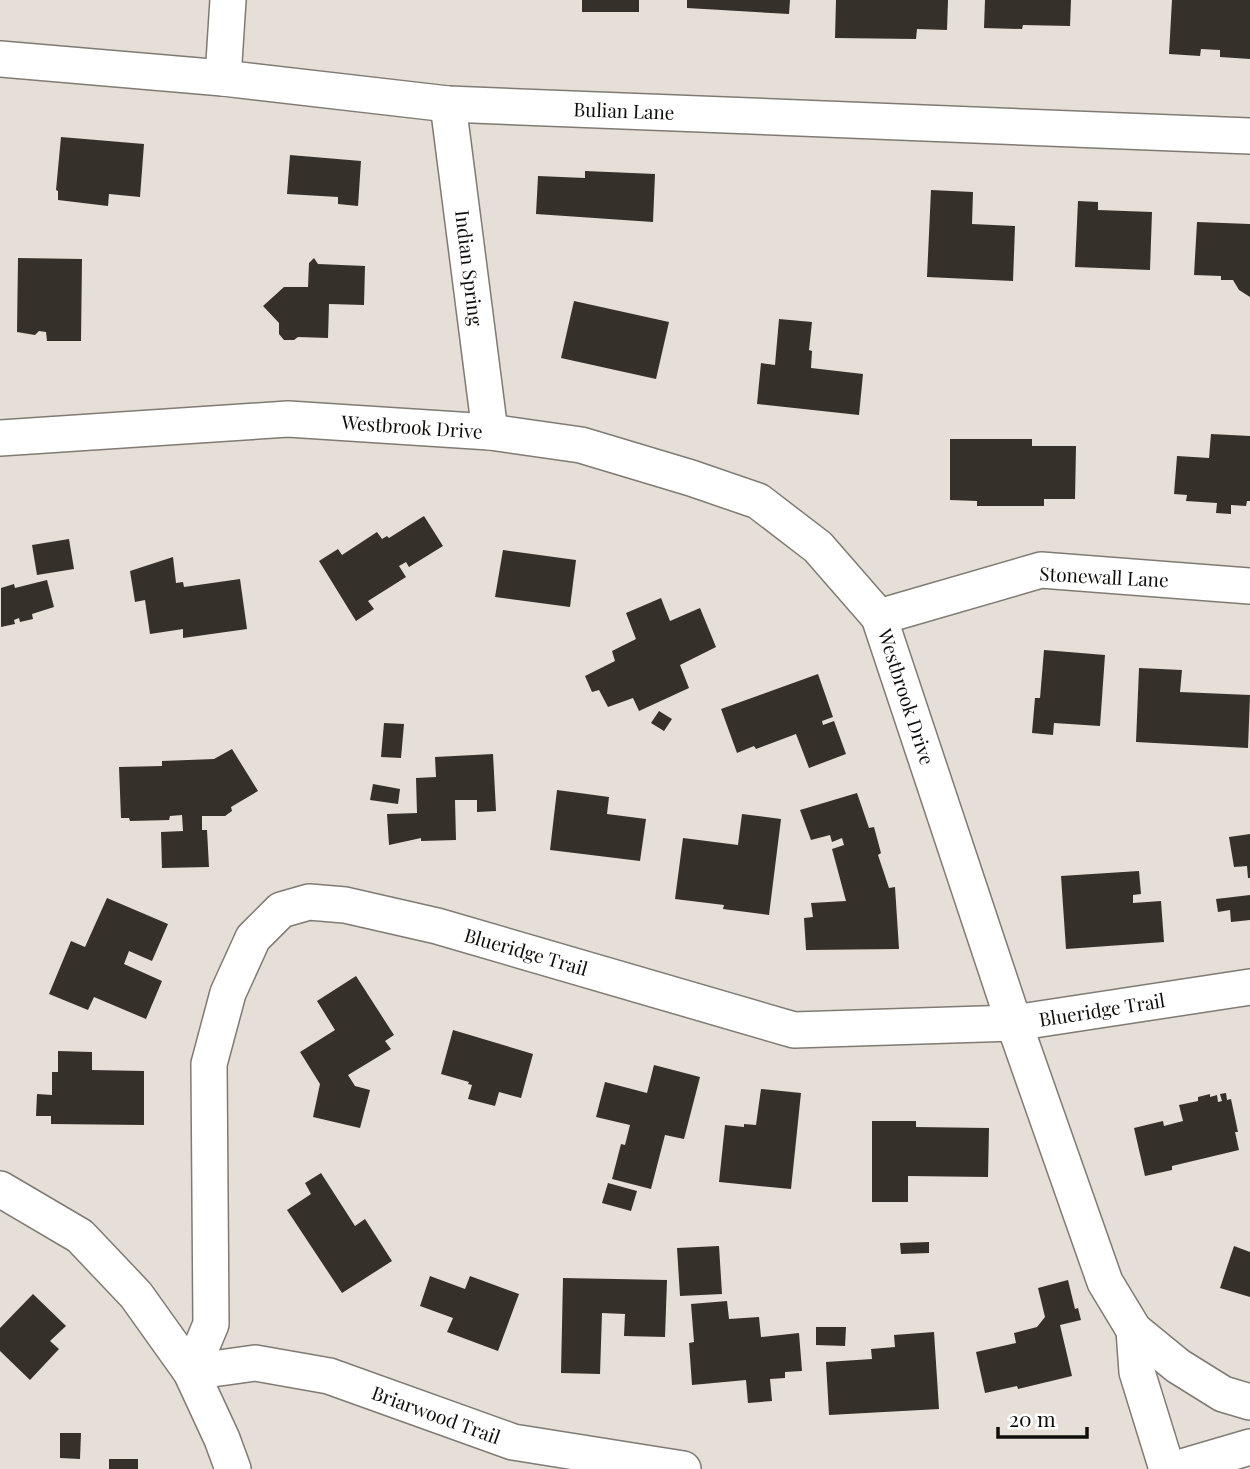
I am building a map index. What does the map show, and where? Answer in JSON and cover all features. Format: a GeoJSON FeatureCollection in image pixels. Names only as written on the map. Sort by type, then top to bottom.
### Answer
{"type":"FeatureCollection","features":[{"type":"Feature","properties":{"kind":"street"},"geometry":{"type":"LineString","coordinates":[[223,78],[228,0]]}},
{"type":"Feature","properties":{"kind":"street","name":"Bulian Lane"},"geometry":{"type":"LineString","coordinates":[[0,59],[223,78],[447,104],[1250,136]]}},
{"type":"Feature","properties":{"kind":"street","name":"Indian Spring"},"geometry":{"type":"LineString","coordinates":[[447,104],[490,432]]}},
{"type":"Feature","properties":{"kind":"street","name":"Westbrook Drive"},"geometry":{"type":"LineString","coordinates":[[0,438],[288,419],[490,432],[581,445],[758,501],[818,547],[879,617],[1014,1023],[1105,1282],[1134,1330],[1178,1366],[1223,1394],[1250,1402]]}},
{"type":"Feature","properties":{"kind":"street","name":"Stonewall Lane"},"geometry":{"type":"LineString","coordinates":[[879,617],[1041,570],[1250,586]]}},
{"type":"Feature","properties":{"kind":"street","name":"Blueridge Trail"},"geometry":{"type":"LineString","coordinates":[[191,1372],[211,1324],[209,1064],[228,993],[253,938],[281,910],[309,902],[345,905],[424,923],[794,1030],[1014,1023],[1250,987]]}},
{"type":"Feature","properties":{"kind":"street"},"geometry":{"type":"LineString","coordinates":[[0,1189],[80,1236],[136,1295],[191,1372],[233,1469]]}},
{"type":"Feature","properties":{"kind":"street"},"geometry":{"type":"LineString","coordinates":[[1134,1330],[1137,1372],[1167,1469]]}},
{"type":"Feature","properties":{"kind":"street","name":"Briarwood Trail"},"geometry":{"type":"LineString","coordinates":[[191,1372],[255,1363],[329,1376],[513,1442],[683,1469]]}},
{"type":"Feature","properties":{"kind":"street"},"geometry":{"type":"LineString","coordinates":[[1175,1469],[1250,1447]]}},
{"type":"Feature","properties":{"kind":"building"},"geometry":{"type":"Polygon","coordinates":[[[582,0],[639,0],[639,12],[582,12],[582,0]]]}},
{"type":"Feature","properties":{"kind":"building"},"geometry":{"type":"Polygon","coordinates":[[[687,0],[790,0],[789,14],[687,8],[687,0]]]}},
{"type":"Feature","properties":{"kind":"building"},"geometry":{"type":"Polygon","coordinates":[[[836,0],[948,0],[947,30],[917,29],[916,39],[835,38],[836,0]]]}},
{"type":"Feature","properties":{"kind":"building"},"geometry":{"type":"Polygon","coordinates":[[[985,0],[1071,0],[1070,26],[984,28],[985,0]]]}},
{"type":"Feature","properties":{"kind":"building"},"geometry":{"type":"Polygon","coordinates":[[[1172,0],[1250,0],[1250,59],[1220,57],[1220,50],[1201,49],[1200,56],[1169,54],[1172,0]]]}},
{"type":"Feature","properties":{"kind":"building"},"geometry":{"type":"Polygon","coordinates":[[[61,137],[144,144],[140,197],[109,194],[108,206],[58,200],[56,190],[61,137]]]}},
{"type":"Feature","properties":{"kind":"building"},"geometry":{"type":"Polygon","coordinates":[[[290,155],[361,161],[358,206],[338,204],[338,197],[287,194],[290,155]]]}},
{"type":"Feature","properties":{"kind":"building"},"geometry":{"type":"Polygon","coordinates":[[[585,171],[655,174],[653,222],[536,214],[538,176],[585,178],[585,171]]]}},
{"type":"Feature","properties":{"kind":"building"},"geometry":{"type":"Polygon","coordinates":[[[931,190],[973,192],[972,224],[1015,226],[1013,281],[927,277],[931,190]]]}},
{"type":"Feature","properties":{"kind":"building"},"geometry":{"type":"Polygon","coordinates":[[[1078,201],[1098,202],[1098,210],[1152,212],[1150,270],[1075,267],[1078,201]]]}},
{"type":"Feature","properties":{"kind":"building"},"geometry":{"type":"Polygon","coordinates":[[[1197,222],[1250,224],[1250,297],[1239,290],[1233,280],[1221,280],[1221,276],[1194,275],[1197,222]]]}},
{"type":"Feature","properties":{"kind":"building"},"geometry":{"type":"Polygon","coordinates":[[[18,258],[82,259],[81,341],[47,341],[46,332],[39,331],[35,335],[17,332],[18,258]]]}},
{"type":"Feature","properties":{"kind":"building"},"geometry":{"type":"Polygon","coordinates":[[[314,258],[318,264],[365,266],[364,305],[329,304],[328,338],[298,337],[284,340],[279,334],[279,323],[263,306],[284,287],[308,287],[309,263],[314,258]]]}},
{"type":"Feature","properties":{"kind":"building"},"geometry":{"type":"Polygon","coordinates":[[[574,301],[669,322],[656,379],[561,358],[574,301]]]}},
{"type":"Feature","properties":{"kind":"building"},"geometry":{"type":"Polygon","coordinates":[[[779,319],[812,322],[809,350],[812,351],[811,368],[863,374],[859,415],[757,404],[761,363],[775,365],[779,319]]]}},
{"type":"Feature","properties":{"kind":"building"},"geometry":{"type":"Polygon","coordinates":[[[1211,434],[1250,436],[1250,501],[1247,501],[1246,506],[1231,505],[1231,514],[1216,513],[1217,503],[1186,501],[1187,495],[1174,494],[1177,456],[1209,458],[1211,434]]]}},
{"type":"Feature","properties":{"kind":"building"},"geometry":{"type":"Polygon","coordinates":[[[950,439],[1032,439],[1032,446],[1076,446],[1075,499],[1044,499],[1044,506],[977,506],[977,501],[950,500],[950,439]]]}},
{"type":"Feature","properties":{"kind":"building"},"geometry":{"type":"Polygon","coordinates":[[[424,516],[443,546],[409,567],[406,562],[399,566],[406,577],[368,601],[374,609],[356,621],[319,561],[338,549],[342,555],[377,532],[382,539],[387,536],[389,538],[424,516]]]}},
{"type":"Feature","properties":{"kind":"building"},"geometry":{"type":"Polygon","coordinates":[[[69,539],[74,569],[37,575],[32,545],[69,539]]]}},
{"type":"Feature","properties":{"kind":"building"},"geometry":{"type":"Polygon","coordinates":[[[503,550],[576,560],[570,607],[495,597],[503,550]]]}},
{"type":"Feature","properties":{"kind":"building"},"geometry":{"type":"Polygon","coordinates":[[[173,557],[176,583],[183,582],[184,587],[240,579],[247,629],[183,638],[183,629],[150,634],[145,600],[135,602],[130,571],[173,557]]]}},
{"type":"Feature","properties":{"kind":"building"},"geometry":{"type":"Polygon","coordinates":[[[47,580],[54,607],[32,614],[33,619],[20,622],[19,618],[14,620],[15,624],[1,627],[1,588],[14,584],[15,588],[47,580]]]}},
{"type":"Feature","properties":{"kind":"building"},"geometry":{"type":"Polygon","coordinates":[[[661,598],[670,621],[700,608],[716,647],[680,665],[689,688],[639,711],[633,698],[608,707],[599,690],[592,692],[585,676],[615,661],[612,651],[636,639],[626,613],[661,598]]]}},
{"type":"Feature","properties":{"kind":"building"},"geometry":{"type":"Polygon","coordinates":[[[1044,650],[1105,655],[1100,726],[1054,723],[1053,735],[1032,733],[1035,698],[1040,698],[1044,650]]]}},
{"type":"Feature","properties":{"kind":"building"},"geometry":{"type":"Polygon","coordinates":[[[1139,668],[1182,670],[1180,692],[1250,695],[1248,748],[1136,742],[1139,668]]]}},
{"type":"Feature","properties":{"kind":"building"},"geometry":{"type":"Polygon","coordinates":[[[818,674],[833,717],[822,721],[823,725],[834,721],[846,754],[809,768],[796,734],[737,753],[721,709],[818,674]]]}},
{"type":"Feature","properties":{"kind":"building"},"geometry":{"type":"Polygon","coordinates":[[[659,711],[672,719],[664,731],[651,723],[659,711]]]}},
{"type":"Feature","properties":{"kind":"building"},"geometry":{"type":"Polygon","coordinates":[[[384,723],[404,724],[401,758],[381,757],[384,723]]]}},
{"type":"Feature","properties":{"kind":"building"},"geometry":{"type":"Polygon","coordinates":[[[232,749],[258,791],[231,807],[232,811],[225,816],[202,816],[202,830],[207,830],[209,867],[162,868],[161,832],[183,831],[182,815],[170,816],[169,820],[130,821],[129,818],[121,818],[119,767],[162,766],[162,761],[214,759],[232,749]]]}},
{"type":"Feature","properties":{"kind":"building"},"geometry":{"type":"Polygon","coordinates":[[[493,754],[496,811],[477,812],[477,800],[455,800],[456,840],[421,841],[421,838],[389,845],[387,814],[417,813],[416,778],[436,777],[435,757],[493,754]]]}},
{"type":"Feature","properties":{"kind":"building"},"geometry":{"type":"Polygon","coordinates":[[[373,784],[400,789],[398,804],[370,800],[373,784]]]}},
{"type":"Feature","properties":{"kind":"building"},"geometry":{"type":"Polygon","coordinates":[[[557,790],[609,797],[607,814],[646,819],[640,861],[550,850],[557,790]]]}},
{"type":"Feature","properties":{"kind":"building"},"geometry":{"type":"Polygon","coordinates":[[[857,793],[869,828],[874,827],[881,853],[878,855],[889,888],[895,887],[899,949],[806,950],[804,918],[813,917],[811,903],[846,901],[832,849],[844,845],[842,838],[832,842],[830,835],[811,840],[800,810],[857,793]]]}},
{"type":"Feature","properties":{"kind":"building"},"geometry":{"type":"Polygon","coordinates":[[[742,814],[781,819],[769,915],[723,909],[724,905],[675,899],[683,838],[738,845],[742,814]]]}},
{"type":"Feature","properties":{"kind":"building"},"geometry":{"type":"Polygon","coordinates":[[[1250,834],[1248,878],[1247,866],[1234,867],[1229,837],[1250,834]]]}},
{"type":"Feature","properties":{"kind":"building"},"geometry":{"type":"Polygon","coordinates":[[[1139,871],[1141,894],[1133,895],[1133,903],[1161,901],[1164,942],[1066,949],[1061,876],[1139,871]]]}},
{"type":"Feature","properties":{"kind":"building"},"geometry":{"type":"Polygon","coordinates":[[[1250,895],[1250,920],[1231,922],[1230,910],[1218,912],[1216,899],[1250,895]]]}},
{"type":"Feature","properties":{"kind":"building"},"geometry":{"type":"Polygon","coordinates":[[[107,898],[168,924],[152,961],[129,951],[124,964],[162,981],[146,1019],[94,997],[88,1010],[49,994],[71,941],[85,947],[107,898]]]}},
{"type":"Feature","properties":{"kind":"building"},"geometry":{"type":"Polygon","coordinates":[[[356,976],[394,1035],[385,1041],[391,1049],[348,1075],[355,1086],[370,1090],[360,1128],[313,1117],[320,1084],[300,1052],[335,1030],[317,1001],[356,976]]]}},
{"type":"Feature","properties":{"kind":"building"},"geometry":{"type":"Polygon","coordinates":[[[453,1030],[533,1054],[521,1098],[499,1092],[495,1106],[468,1099],[472,1085],[468,1084],[469,1082],[441,1074],[453,1030]]]}},
{"type":"Feature","properties":{"kind":"building"},"geometry":{"type":"Polygon","coordinates":[[[58,1051],[92,1052],[92,1070],[144,1071],[144,1125],[51,1124],[51,1116],[36,1116],[37,1094],[52,1095],[52,1072],[58,1072],[58,1051]]]}},
{"type":"Feature","properties":{"kind":"building"},"geometry":{"type":"Polygon","coordinates":[[[654,1065],[700,1077],[684,1139],[665,1135],[651,1189],[612,1179],[621,1144],[625,1145],[630,1125],[596,1117],[605,1082],[647,1093],[654,1065]]]}},
{"type":"Feature","properties":{"kind":"building"},"geometry":{"type":"Polygon","coordinates":[[[761,1089],[801,1093],[791,1189],[719,1182],[725,1125],[756,1125],[761,1089]]]}},
{"type":"Feature","properties":{"kind":"building"},"geometry":{"type":"Polygon","coordinates":[[[1226,1093],[1227,1100],[1231,1099],[1239,1150],[1172,1166],[1172,1170],[1145,1176],[1134,1128],[1163,1121],[1164,1126],[1183,1121],[1179,1105],[1198,1101],[1198,1097],[1210,1094],[1210,1097],[1217,1095],[1218,1102],[1222,1101],[1220,1094],[1226,1093]]]}},
{"type":"Feature","properties":{"kind":"building"},"geometry":{"type":"Polygon","coordinates":[[[872,1121],[916,1121],[916,1127],[989,1128],[988,1177],[908,1176],[908,1202],[872,1202],[872,1121]]]}},
{"type":"Feature","properties":{"kind":"building"},"geometry":{"type":"Polygon","coordinates":[[[321,1173],[355,1226],[365,1219],[392,1261],[342,1293],[287,1210],[311,1194],[305,1183],[321,1173]]]}},
{"type":"Feature","properties":{"kind":"building"},"geometry":{"type":"Polygon","coordinates":[[[608,1183],[637,1191],[631,1211],[602,1203],[608,1183]]]}},
{"type":"Feature","properties":{"kind":"building"},"geometry":{"type":"Polygon","coordinates":[[[929,1242],[929,1253],[901,1254],[900,1243],[929,1242]]]}},
{"type":"Feature","properties":{"kind":"building"},"geometry":{"type":"Polygon","coordinates":[[[719,1246],[722,1294],[680,1296],[677,1248],[719,1246]]]}},
{"type":"Feature","properties":{"kind":"building"},"geometry":{"type":"Polygon","coordinates":[[[1234,1246],[1250,1252],[1250,1297],[1220,1288],[1234,1246]]]}},
{"type":"Feature","properties":{"kind":"building"},"geometry":{"type":"Polygon","coordinates":[[[430,1276],[465,1289],[470,1276],[519,1294],[498,1351],[447,1332],[453,1318],[420,1306],[430,1276]]]}},
{"type":"Feature","properties":{"kind":"building"},"geometry":{"type":"Polygon","coordinates":[[[563,1278],[667,1280],[665,1337],[624,1336],[625,1314],[602,1313],[600,1374],[561,1373],[563,1278]]]}},
{"type":"Feature","properties":{"kind":"building"},"geometry":{"type":"Polygon","coordinates":[[[1068,1280],[1075,1309],[1078,1308],[1081,1320],[1060,1325],[1072,1376],[1018,1389],[1017,1386],[985,1393],[976,1352],[1016,1343],[1014,1333],[1037,1327],[1045,1317],[1038,1288],[1068,1280]]]}},
{"type":"Feature","properties":{"kind":"building"},"geometry":{"type":"Polygon","coordinates":[[[33,1294],[66,1326],[50,1341],[59,1349],[30,1380],[0,1351],[0,1328],[33,1294]]]}},
{"type":"Feature","properties":{"kind":"building"},"geometry":{"type":"Polygon","coordinates":[[[727,1301],[729,1319],[759,1317],[761,1337],[799,1333],[802,1371],[785,1372],[785,1378],[770,1379],[772,1401],[748,1403],[746,1380],[692,1385],[689,1343],[694,1342],[691,1304],[727,1301]]]}},
{"type":"Feature","properties":{"kind":"building"},"geometry":{"type":"Polygon","coordinates":[[[816,1327],[846,1327],[845,1346],[816,1345],[816,1327]]]}},
{"type":"Feature","properties":{"kind":"building"},"geometry":{"type":"Polygon","coordinates":[[[934,1332],[939,1409],[829,1415],[826,1362],[872,1359],[871,1349],[895,1347],[894,1335],[934,1332]]]}},
{"type":"Feature","properties":{"kind":"building"},"geometry":{"type":"Polygon","coordinates":[[[60,1433],[81,1433],[80,1459],[60,1458],[60,1433]]]}},
{"type":"Feature","properties":{"kind":"building"},"geometry":{"type":"Polygon","coordinates":[[[109,1459],[138,1459],[138,1469],[109,1469],[109,1459]]]}}]}
